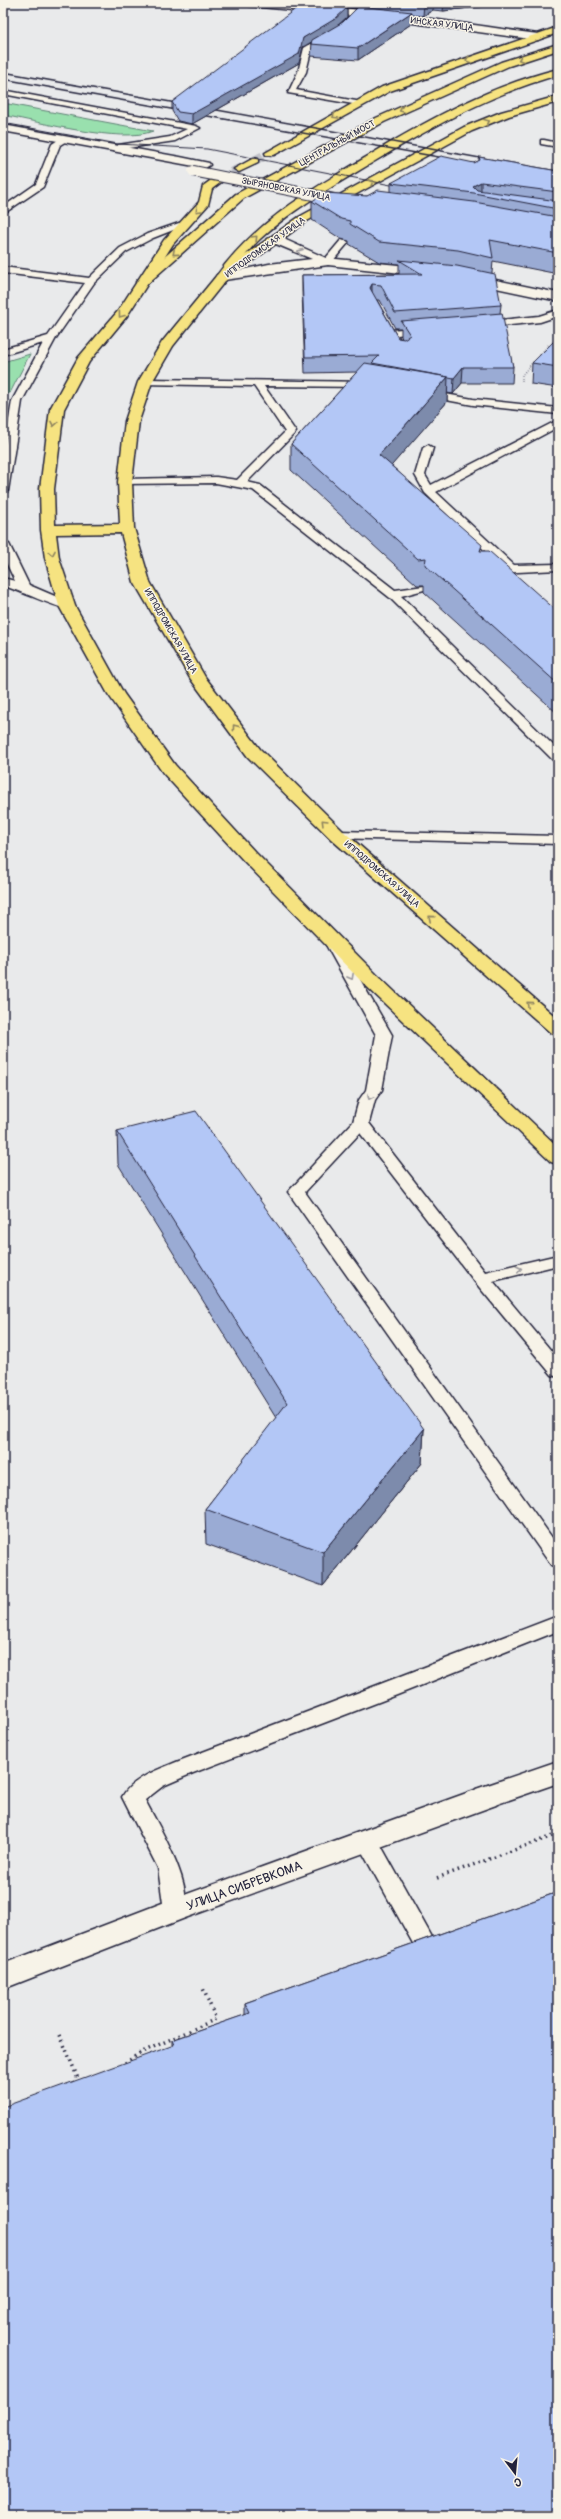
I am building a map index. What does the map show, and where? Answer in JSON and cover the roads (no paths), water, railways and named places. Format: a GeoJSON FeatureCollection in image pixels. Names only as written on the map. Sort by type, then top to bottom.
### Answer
{"type":"FeatureCollection","features":[{"type":"Feature","properties":{"kind":"main road"},"geometry":{"type":"LineString","coordinates":[[270,153],[356,103],[386,89],[558,30]]}},
{"type":"Feature","properties":{"kind":"main road","name":"ЦЕНТРАЛЬНЫЙ МОСТ"},"geometry":{"type":"LineString","coordinates":[[142,282],[240,196],[380,120],[505,64],[558,47]]}},
{"type":"Feature","properties":{"kind":"main road"},"geometry":{"type":"LineString","coordinates":[[221,278],[254,237],[296,204],[464,105],[558,72]]}},
{"type":"Feature","properties":{"kind":"main road","name":"ИППОДРОМСКАЯ УЛИЦА"},"geometry":{"type":"LineString","coordinates":[[558,98],[506,114],[468,129],[303,219],[221,278],[168,345],[145,382],[132,420],[125,482],[127,528],[142,582],[198,678],[254,753],[338,836],[558,1029]]}},
{"type":"Feature","properties":{"kind":"main road"},"geometry":{"type":"LineString","coordinates":[[238,169],[254,162]]}},
{"type":"Feature","properties":{"kind":"main road"},"geometry":{"type":"LineString","coordinates":[[218,180],[207,188],[204,203],[182,225],[142,282],[123,313],[83,361],[57,409],[51,445],[47,489],[48,530],[52,558],[67,606],[116,694],[169,769],[249,856],[325,931],[369,978],[558,1158]]}},
{"type":"Feature","properties":{"kind":"main road"},"geometry":{"type":"LineString","coordinates":[[48,530],[127,528]]}},
{"type":"Feature","properties":{"kind":"street","name":"ИНСКАЯ УЛИЦА"},"geometry":{"type":"LineString","coordinates":[[250,3],[356,13],[538,37]]}},
{"type":"Feature","properties":{"kind":"street","name":"ЗЫРЯНОВСКАЯ УЛИЦА"},"geometry":{"type":"LineString","coordinates":[[3,128],[64,140],[193,171],[359,200],[205,165],[121,148],[64,140]]}},
{"type":"Feature","properties":{"kind":"street"},"geometry":{"type":"LineString","coordinates":[[279,235],[280,242],[298,252],[328,261],[442,274]]}},
{"type":"Feature","properties":{"kind":"street"},"geometry":{"type":"LineString","coordinates":[[221,278],[269,268],[328,261]]}},
{"type":"Feature","properties":{"kind":"street"},"geometry":{"type":"LineString","coordinates":[[457,276],[558,297]]}},
{"type":"Feature","properties":{"kind":"street","name":"УЛИЦА СИБРЕВКОМА"},"geometry":{"type":"LineString","coordinates":[[3,1977],[175,1910],[558,1772]]}},
{"type":"Feature","properties":{"kind":"lane"},"geometry":{"type":"LineString","coordinates":[[356,103],[291,91],[302,72],[307,50],[339,31],[367,3]]}},
{"type":"Feature","properties":{"kind":"lane"},"geometry":{"type":"LineString","coordinates":[[3,92],[196,128],[172,139],[121,148]]}},
{"type":"Feature","properties":{"kind":"lane"},"geometry":{"type":"LineString","coordinates":[[3,211],[40,185],[56,144],[64,140]]}},
{"type":"Feature","properties":{"kind":"lane"},"geometry":{"type":"LineString","coordinates":[[544,142],[558,144]]}},
{"type":"Feature","properties":{"kind":"lane"},"geometry":{"type":"LineString","coordinates":[[3,491],[17,401],[51,338],[91,281],[122,250],[150,236],[182,225]]}},
{"type":"Feature","properties":{"kind":"lane"},"geometry":{"type":"LineString","coordinates":[[328,261],[344,242]]}},
{"type":"Feature","properties":{"kind":"lane"},"geometry":{"type":"LineString","coordinates":[[3,270],[91,281]]}},
{"type":"Feature","properties":{"kind":"lane"},"geometry":{"type":"LineString","coordinates":[[468,326],[540,319],[558,313]]}},
{"type":"Feature","properties":{"kind":"lane"},"geometry":{"type":"LineString","coordinates":[[385,321],[403,351]]}},
{"type":"Feature","properties":{"kind":"lane"},"geometry":{"type":"LineString","coordinates":[[391,333],[430,330]]}},
{"type":"Feature","properties":{"kind":"lane"},"geometry":{"type":"LineString","coordinates":[[3,352],[51,338]]}},
{"type":"Feature","properties":{"kind":"lane"},"geometry":{"type":"LineString","coordinates":[[145,382],[360,382],[382,386]]}},
{"type":"Feature","properties":{"kind":"lane"},"geometry":{"type":"LineString","coordinates":[[239,484],[291,432],[256,382]]}},
{"type":"Feature","properties":{"kind":"lane"},"geometry":{"type":"LineString","coordinates":[[413,391],[473,402],[558,411]]}},
{"type":"Feature","properties":{"kind":"lane"},"geometry":{"type":"LineString","coordinates":[[429,491],[558,423]]}},
{"type":"Feature","properties":{"kind":"lane"},"geometry":{"type":"LineString","coordinates":[[428,448],[420,475],[429,491],[511,569]]}},
{"type":"Feature","properties":{"kind":"lane"},"geometry":{"type":"LineString","coordinates":[[125,482],[216,480],[256,487],[392,594],[558,758]]}},
{"type":"Feature","properties":{"kind":"lane"},"geometry":{"type":"LineString","coordinates":[[3,544],[24,587]]}},
{"type":"Feature","properties":{"kind":"lane"},"geometry":{"type":"LineString","coordinates":[[491,573],[511,569],[558,567]]}},
{"type":"Feature","properties":{"kind":"lane"},"geometry":{"type":"LineString","coordinates":[[3,582],[24,587],[67,606]]}},
{"type":"Feature","properties":{"kind":"lane"},"geometry":{"type":"LineString","coordinates":[[392,594],[420,588]]}},
{"type":"Feature","properties":{"kind":"lane"},"geometry":{"type":"LineString","coordinates":[[338,836],[558,840]]}},
{"type":"Feature","properties":{"kind":"lane"},"geometry":{"type":"LineString","coordinates":[[325,931],[384,1035],[374,1090],[367,1100],[361,1123],[296,1192],[558,1560]]}},
{"type":"Feature","properties":{"kind":"lane"},"geometry":{"type":"LineString","coordinates":[[361,1123],[481,1278],[558,1371]]}},
{"type":"Feature","properties":{"kind":"lane"},"geometry":{"type":"LineString","coordinates":[[481,1278],[558,1260]]}},
{"type":"Feature","properties":{"kind":"lane"},"geometry":{"type":"LineString","coordinates":[[175,1910],[169,1868],[144,1822],[133,1797],[156,1780],[186,1767],[390,1690],[558,1623]]}},
{"type":"Feature","properties":{"kind":"lane"},"geometry":{"type":"LineString","coordinates":[[367,1841],[426,1946],[427,1951],[422,1955],[400,1963]]}},
{"type":"Feature","properties":{"kind":"tunnel"},"geometry":{"type":"LineString","coordinates":[[254,161],[270,153]]}},
{"type":"Feature","properties":{"kind":"tunnel"},"geometry":{"type":"LineString","coordinates":[[218,180],[239,169]]}},
{"type":"Feature","properties":{"kind":"tram line"},"geometry":{"type":"LineString","coordinates":[[3,123],[118,144],[207,149],[401,187]]}},
{"type":"Feature","properties":{"kind":"railway"},"geometry":{"type":"LineString","coordinates":[[3,72],[182,104]]}},
{"type":"Feature","properties":{"kind":"railway"},"geometry":{"type":"LineString","coordinates":[[3,79],[182,111]]}},
{"type":"Feature","properties":{"kind":"railway"},"geometry":{"type":"LineString","coordinates":[[206,108],[491,160]]}},
{"type":"Feature","properties":{"kind":"railway"},"geometry":{"type":"LineString","coordinates":[[196,114],[450,159]]}}]}
